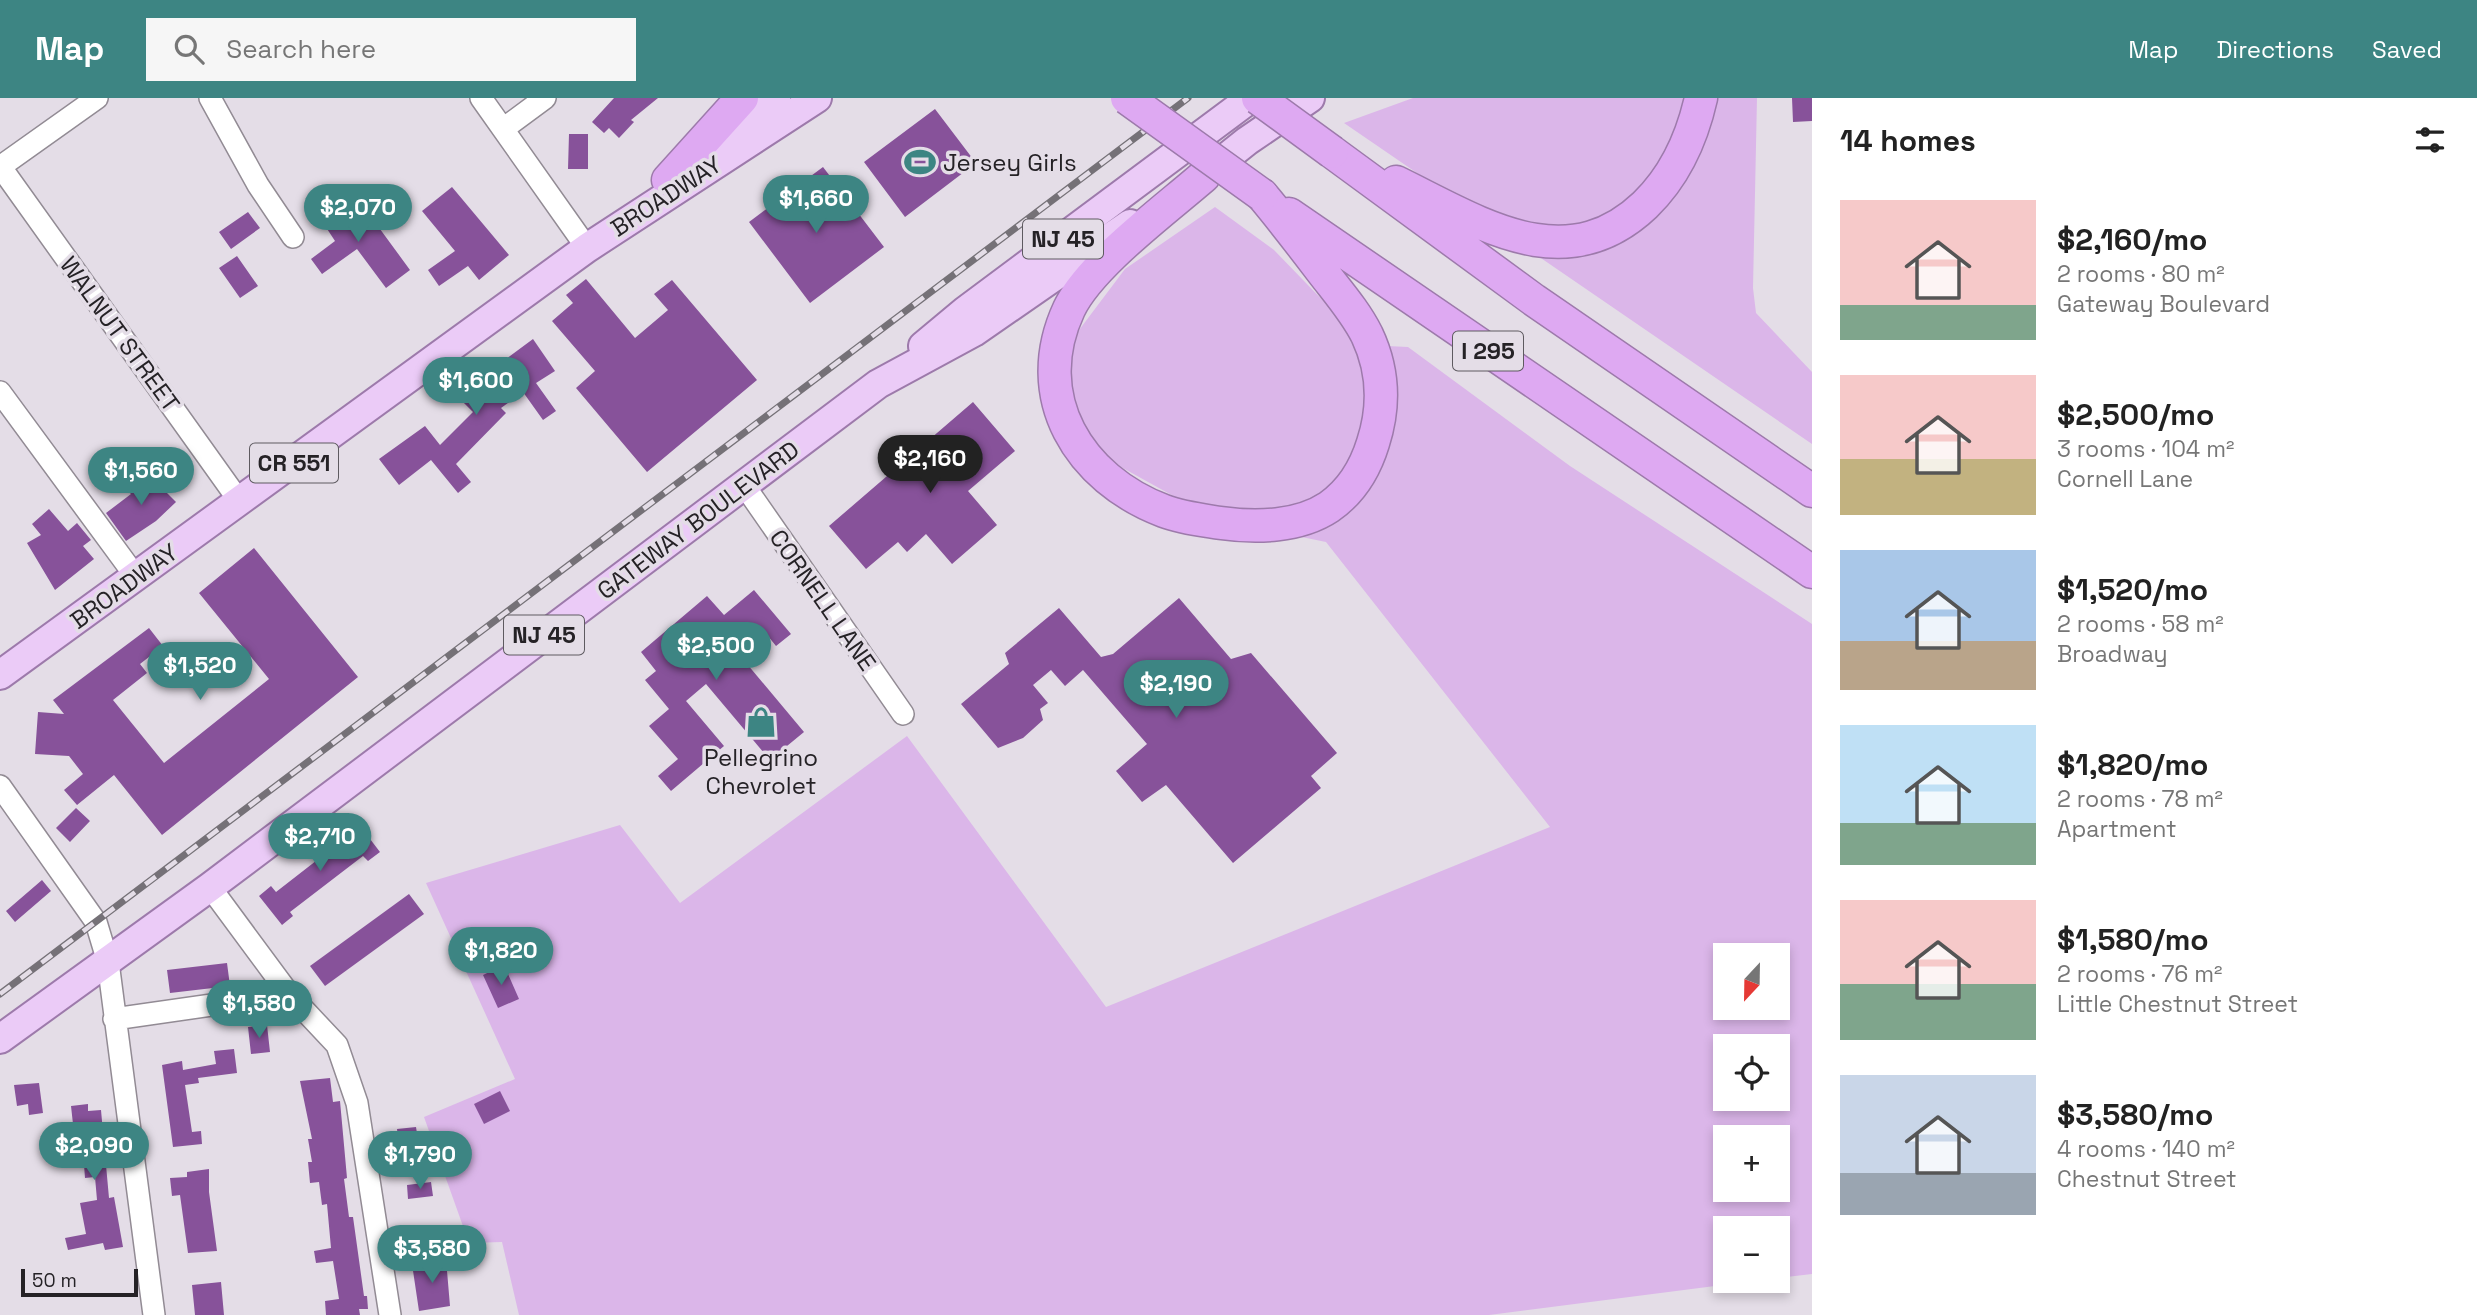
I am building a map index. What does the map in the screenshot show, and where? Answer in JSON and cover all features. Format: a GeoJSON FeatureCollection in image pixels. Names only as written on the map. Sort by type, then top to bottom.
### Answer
{"type":"FeatureCollection","features":[{"type":"Feature","properties":{"kind":"highway"},"geometry":{"type":"LineString","coordinates":[[668,180],[742,98]]}},
{"type":"Feature","properties":{"kind":"highway","name":"I 295"},"geometry":{"type":"LineString","coordinates":[[1126,98],[1262,195],[1812,572]]}},
{"type":"Feature","properties":{"kind":"highway","name":"I 295"},"geometry":{"type":"LineString","coordinates":[[1258,98],[1524,292],[1812,491]]}},
{"type":"Feature","properties":{"kind":"highway"},"geometry":{"type":"LineString","coordinates":[[1332,152],[1508,233],[1542,242],[1579,242],[1605,234],[1626,221],[1660,189],[1680,158],[1701,98]]}},
{"type":"Feature","properties":{"kind":"highway"},"geometry":{"type":"LineString","coordinates":[[1204,176],[1084,283],[1068,311],[1056,346],[1052,380],[1058,410],[1078,446],[1094,467],[1114,484],[1163,511],[1188,518],[1261,527],[1315,513],[1347,492],[1369,457],[1382,412],[1381,384],[1367,335],[1337,288],[1262,195]]}},
{"type":"Feature","properties":{"kind":"highway"},"geometry":{"type":"LineString","coordinates":[[1714,507],[1812,581]]}},
{"type":"Feature","properties":{"kind":"main road","name":"BROADWAY"},"geometry":{"type":"LineString","coordinates":[[587,248],[668,180],[776,98]]}},
{"type":"Feature","properties":{"kind":"main road","name":"BROADWAY"},"geometry":{"type":"LineString","coordinates":[[0,675],[587,248],[817,98]]}},
{"type":"Feature","properties":{"kind":"main road","name":"NJ 45"},"geometry":{"type":"LineString","coordinates":[[878,384],[965,311],[1251,98]]}},
{"type":"Feature","properties":{"kind":"main road","name":"NJ 45"},"geometry":{"type":"LineString","coordinates":[[1204,176],[1256,135],[1310,98]]}},
{"type":"Feature","properties":{"kind":"main road","name":"GATEWAY BOULEVARD"},"geometry":{"type":"LineString","coordinates":[[0,1039],[210,887],[878,384],[974,332],[1204,176]]}},
{"type":"Feature","properties":{"kind":"street"},"geometry":{"type":"LineString","coordinates":[[0,166],[97,98]]}},
{"type":"Feature","properties":{"kind":"street"},"geometry":{"type":"LineString","coordinates":[[209,98],[258,185],[293,236]]}},
{"type":"Feature","properties":{"kind":"street"},"geometry":{"type":"LineString","coordinates":[[481,98],[587,248]]}},
{"type":"Feature","properties":{"kind":"street"},"geometry":{"type":"LineString","coordinates":[[503,129],[545,98]]}},
{"type":"Feature","properties":{"kind":"street","name":"WALNUT STREET"},"geometry":{"type":"LineString","coordinates":[[0,166],[240,502]]}},
{"type":"Feature","properties":{"kind":"street"},"geometry":{"type":"LineString","coordinates":[[0,392],[136,577]]}},
{"type":"Feature","properties":{"kind":"street","name":"CORNELL LANE"},"geometry":{"type":"LineString","coordinates":[[744,485],[903,714]]}},
{"type":"Feature","properties":{"kind":"street"},"geometry":{"type":"LineString","coordinates":[[0,786],[96,922],[108,962],[154,1315]]}},
{"type":"Feature","properties":{"kind":"street"},"geometry":{"type":"LineString","coordinates":[[210,887],[289,994],[337,1045],[358,1103],[390,1315]]}},
{"type":"Feature","properties":{"kind":"street"},"geometry":{"type":"LineString","coordinates":[[114,1019],[289,994]]}},
{"type":"Feature","properties":{"kind":"shaded area"},"geometry":{"type":"Polygon","coordinates":[[[1413,98],[1757,98],[1753,288],[1756,313],[1812,372],[1812,444],[1344,123],[1413,98]]]}},
{"type":"Feature","properties":{"kind":"shaded area"},"geometry":{"type":"Polygon","coordinates":[[[1215,207],[1274,250],[1366,345],[1408,347],[1570,466],[1812,624],[1812,1274],[1790,1277],[1790,1216],[1713,1216],[1713,1286],[1489,1315],[519,1315],[502,1242],[469,1243],[424,1117],[515,1079],[426,883],[620,825],[680,903],[907,736],[1106,1007],[1550,827],[1326,542],[1215,519],[1083,446],[1064,350],[1125,269],[1215,207]]]}},
{"type":"Feature","properties":{"kind":"building"},"geometry":{"type":"Polygon","coordinates":[[[614,98],[658,98],[631,120],[634,122],[619,138],[609,128],[604,133],[592,122],[614,98]]]}},
{"type":"Feature","properties":{"kind":"building"},"geometry":{"type":"Polygon","coordinates":[[[1792,98],[1812,98],[1812,121],[1793,122],[1792,98]]]}},
{"type":"Feature","properties":{"kind":"building","name":"Jersey Girls"},"geometry":{"type":"Polygon","coordinates":[[[935,109],[976,163],[905,217],[864,162],[935,109]]]}},
{"type":"Feature","properties":{"kind":"building"},"geometry":{"type":"Polygon","coordinates":[[[569,134],[588,134],[588,169],[568,169],[569,134]]]}},
{"type":"Feature","properties":{"kind":"building"},"geometry":{"type":"Polygon","coordinates":[[[823,167],[884,247],[810,303],[749,222],[823,167]]]}},
{"type":"Feature","properties":{"kind":"building"},"geometry":{"type":"Polygon","coordinates":[[[452,187],[509,255],[479,280],[468,266],[439,286],[428,270],[455,251],[422,211],[452,187]]]}},
{"type":"Feature","properties":{"kind":"building"},"geometry":{"type":"Polygon","coordinates":[[[332,197],[352,226],[369,214],[410,270],[386,288],[357,249],[322,274],[311,259],[335,241],[314,209],[332,197]]]}},
{"type":"Feature","properties":{"kind":"building"},"geometry":{"type":"Polygon","coordinates":[[[248,212],[260,228],[231,249],[219,232],[248,212]]]}},
{"type":"Feature","properties":{"kind":"building"},"geometry":{"type":"Polygon","coordinates":[[[237,256],[258,286],[240,298],[219,268],[237,256]]]}},
{"type":"Feature","properties":{"kind":"building"},"geometry":{"type":"Polygon","coordinates":[[[586,279],[635,338],[668,310],[654,294],[672,280],[757,380],[647,472],[576,388],[595,371],[552,321],[573,303],[566,295],[586,279]]]}},
{"type":"Feature","properties":{"kind":"building"},"geometry":{"type":"Polygon","coordinates":[[[533,339],[555,371],[536,383],[556,411],[543,420],[523,392],[501,408],[506,413],[456,464],[471,482],[458,493],[431,460],[399,485],[379,459],[425,426],[440,445],[473,412],[459,398],[476,381],[533,339]]]}},
{"type":"Feature","properties":{"kind":"building"},"geometry":{"type":"Polygon","coordinates":[[[973,402],[1015,451],[968,491],[997,525],[952,564],[926,534],[907,552],[898,542],[866,569],[829,526],[973,402]]]}},
{"type":"Feature","properties":{"kind":"building"},"geometry":{"type":"Polygon","coordinates":[[[146,472],[176,502],[156,521],[126,541],[106,513],[131,494],[127,490],[146,472]]]}},
{"type":"Feature","properties":{"kind":"building"},"geometry":{"type":"Polygon","coordinates":[[[49,509],[68,531],[77,523],[91,540],[83,546],[94,559],[55,590],[27,543],[41,535],[32,524],[49,509]]]}},
{"type":"Feature","properties":{"kind":"building"},"geometry":{"type":"Polygon","coordinates":[[[254,548],[358,677],[162,835],[114,775],[77,805],[64,790],[83,774],[69,756],[35,754],[38,712],[64,714],[53,700],[149,628],[163,646],[140,664],[147,673],[113,700],[164,763],[269,679],[199,593],[254,548]]]}},
{"type":"Feature","properties":{"kind":"building"},"geometry":{"type":"Polygon","coordinates":[[[754,590],[791,634],[776,646],[768,636],[742,658],[804,732],[770,760],[706,684],[686,701],[724,746],[671,791],[658,776],[678,759],[649,726],[669,709],[645,680],[656,671],[641,652],[707,596],[724,615],[754,590]]]}},
{"type":"Feature","properties":{"kind":"building"},"geometry":{"type":"Polygon","coordinates":[[[1179,598],[1231,659],[1251,653],[1337,753],[1311,776],[1321,788],[1233,863],[1166,785],[1142,802],[1116,771],[1147,744],[1083,670],[1065,686],[1051,670],[1033,685],[1048,703],[1040,709],[1043,720],[1023,738],[998,748],[961,704],[1009,664],[1005,653],[1059,608],[1101,657],[1113,654],[1179,598]]]}},
{"type":"Feature","properties":{"kind":"building"},"geometry":{"type":"Polygon","coordinates":[[[76,808],[90,821],[70,842],[56,828],[76,808]]]}},
{"type":"Feature","properties":{"kind":"building"},"geometry":{"type":"Polygon","coordinates":[[[357,822],[380,852],[368,861],[363,856],[290,912],[293,916],[282,925],[259,896],[271,886],[276,892],[348,836],[345,831],[357,822]]]}},
{"type":"Feature","properties":{"kind":"building"},"geometry":{"type":"Polygon","coordinates":[[[42,880],[51,891],[15,922],[6,911],[42,880]]]}},
{"type":"Feature","properties":{"kind":"building"},"geometry":{"type":"Polygon","coordinates":[[[409,894],[424,914],[325,986],[310,966],[409,894]]]}},
{"type":"Feature","properties":{"kind":"building"},"geometry":{"type":"Polygon","coordinates":[[[227,963],[230,986],[170,993],[167,970],[227,963]]]}},
{"type":"Feature","properties":{"kind":"building"},"geometry":{"type":"Polygon","coordinates":[[[504,965],[519,999],[498,1008],[483,975],[504,965]]]}},
{"type":"Feature","properties":{"kind":"building"},"geometry":{"type":"Polygon","coordinates":[[[267,1025],[270,1052],[251,1054],[248,1027],[267,1025]]]}},
{"type":"Feature","properties":{"kind":"building"},"geometry":{"type":"Polygon","coordinates":[[[234,1049],[237,1073],[198,1078],[199,1083],[185,1085],[192,1132],[201,1131],[202,1144],[173,1147],[162,1065],[182,1061],[183,1070],[216,1064],[214,1051],[234,1049]]]}},
{"type":"Feature","properties":{"kind":"building"},"geometry":{"type":"Polygon","coordinates":[[[330,1078],[333,1102],[340,1101],[349,1217],[353,1217],[364,1296],[367,1296],[368,1309],[359,1309],[360,1315],[326,1315],[325,1301],[339,1299],[333,1261],[316,1263],[314,1251],[331,1248],[327,1204],[322,1205],[319,1182],[310,1183],[308,1162],[312,1162],[308,1139],[312,1139],[300,1081],[330,1078]]]}},
{"type":"Feature","properties":{"kind":"building"},"geometry":{"type":"Polygon","coordinates":[[[39,1083],[43,1113],[29,1115],[28,1104],[17,1106],[14,1085],[39,1083]]]}},
{"type":"Feature","properties":{"kind":"building"},"geometry":{"type":"Polygon","coordinates":[[[500,1091],[510,1111],[484,1124],[474,1104],[500,1091]]]}},
{"type":"Feature","properties":{"kind":"building"},"geometry":{"type":"Polygon","coordinates":[[[88,1104],[88,1111],[101,1110],[109,1198],[114,1197],[123,1247],[105,1250],[103,1243],[68,1250],[65,1238],[86,1234],[80,1203],[97,1200],[95,1177],[85,1178],[83,1152],[70,1153],[68,1134],[74,1133],[71,1106],[88,1104]]]}},
{"type":"Feature","properties":{"kind":"building"},"geometry":{"type":"Polygon","coordinates":[[[416,1127],[420,1152],[400,1155],[397,1129],[416,1127]]]}},
{"type":"Feature","properties":{"kind":"building"},"geometry":{"type":"Polygon","coordinates":[[[209,1169],[209,1192],[217,1251],[188,1253],[180,1195],[172,1196],[170,1178],[187,1177],[187,1172],[209,1169]]]}},
{"type":"Feature","properties":{"kind":"building"},"geometry":{"type":"Polygon","coordinates":[[[431,1182],[433,1196],[408,1199],[407,1185],[431,1182]]]}},
{"type":"Feature","properties":{"kind":"building"},"geometry":{"type":"Polygon","coordinates":[[[446,1259],[450,1306],[419,1311],[412,1264],[446,1259]]]}},
{"type":"Feature","properties":{"kind":"building"},"geometry":{"type":"Polygon","coordinates":[[[221,1282],[224,1315],[195,1315],[192,1285],[221,1282]]]}},
{"type":"Feature","properties":{"kind":"railway"},"geometry":{"type":"LineString","coordinates":[[0,994],[1188,98]]}},
{"type":"Feature","properties":{"kind":"place","name":"Jersey Girls"},"geometry":{"type":"Point","coordinates":[920,162]}},
{"type":"Feature","properties":{"kind":"place","name":"Pellegrino Chevrolet"},"geometry":{"type":"Point","coordinates":[761,722]}}]}
